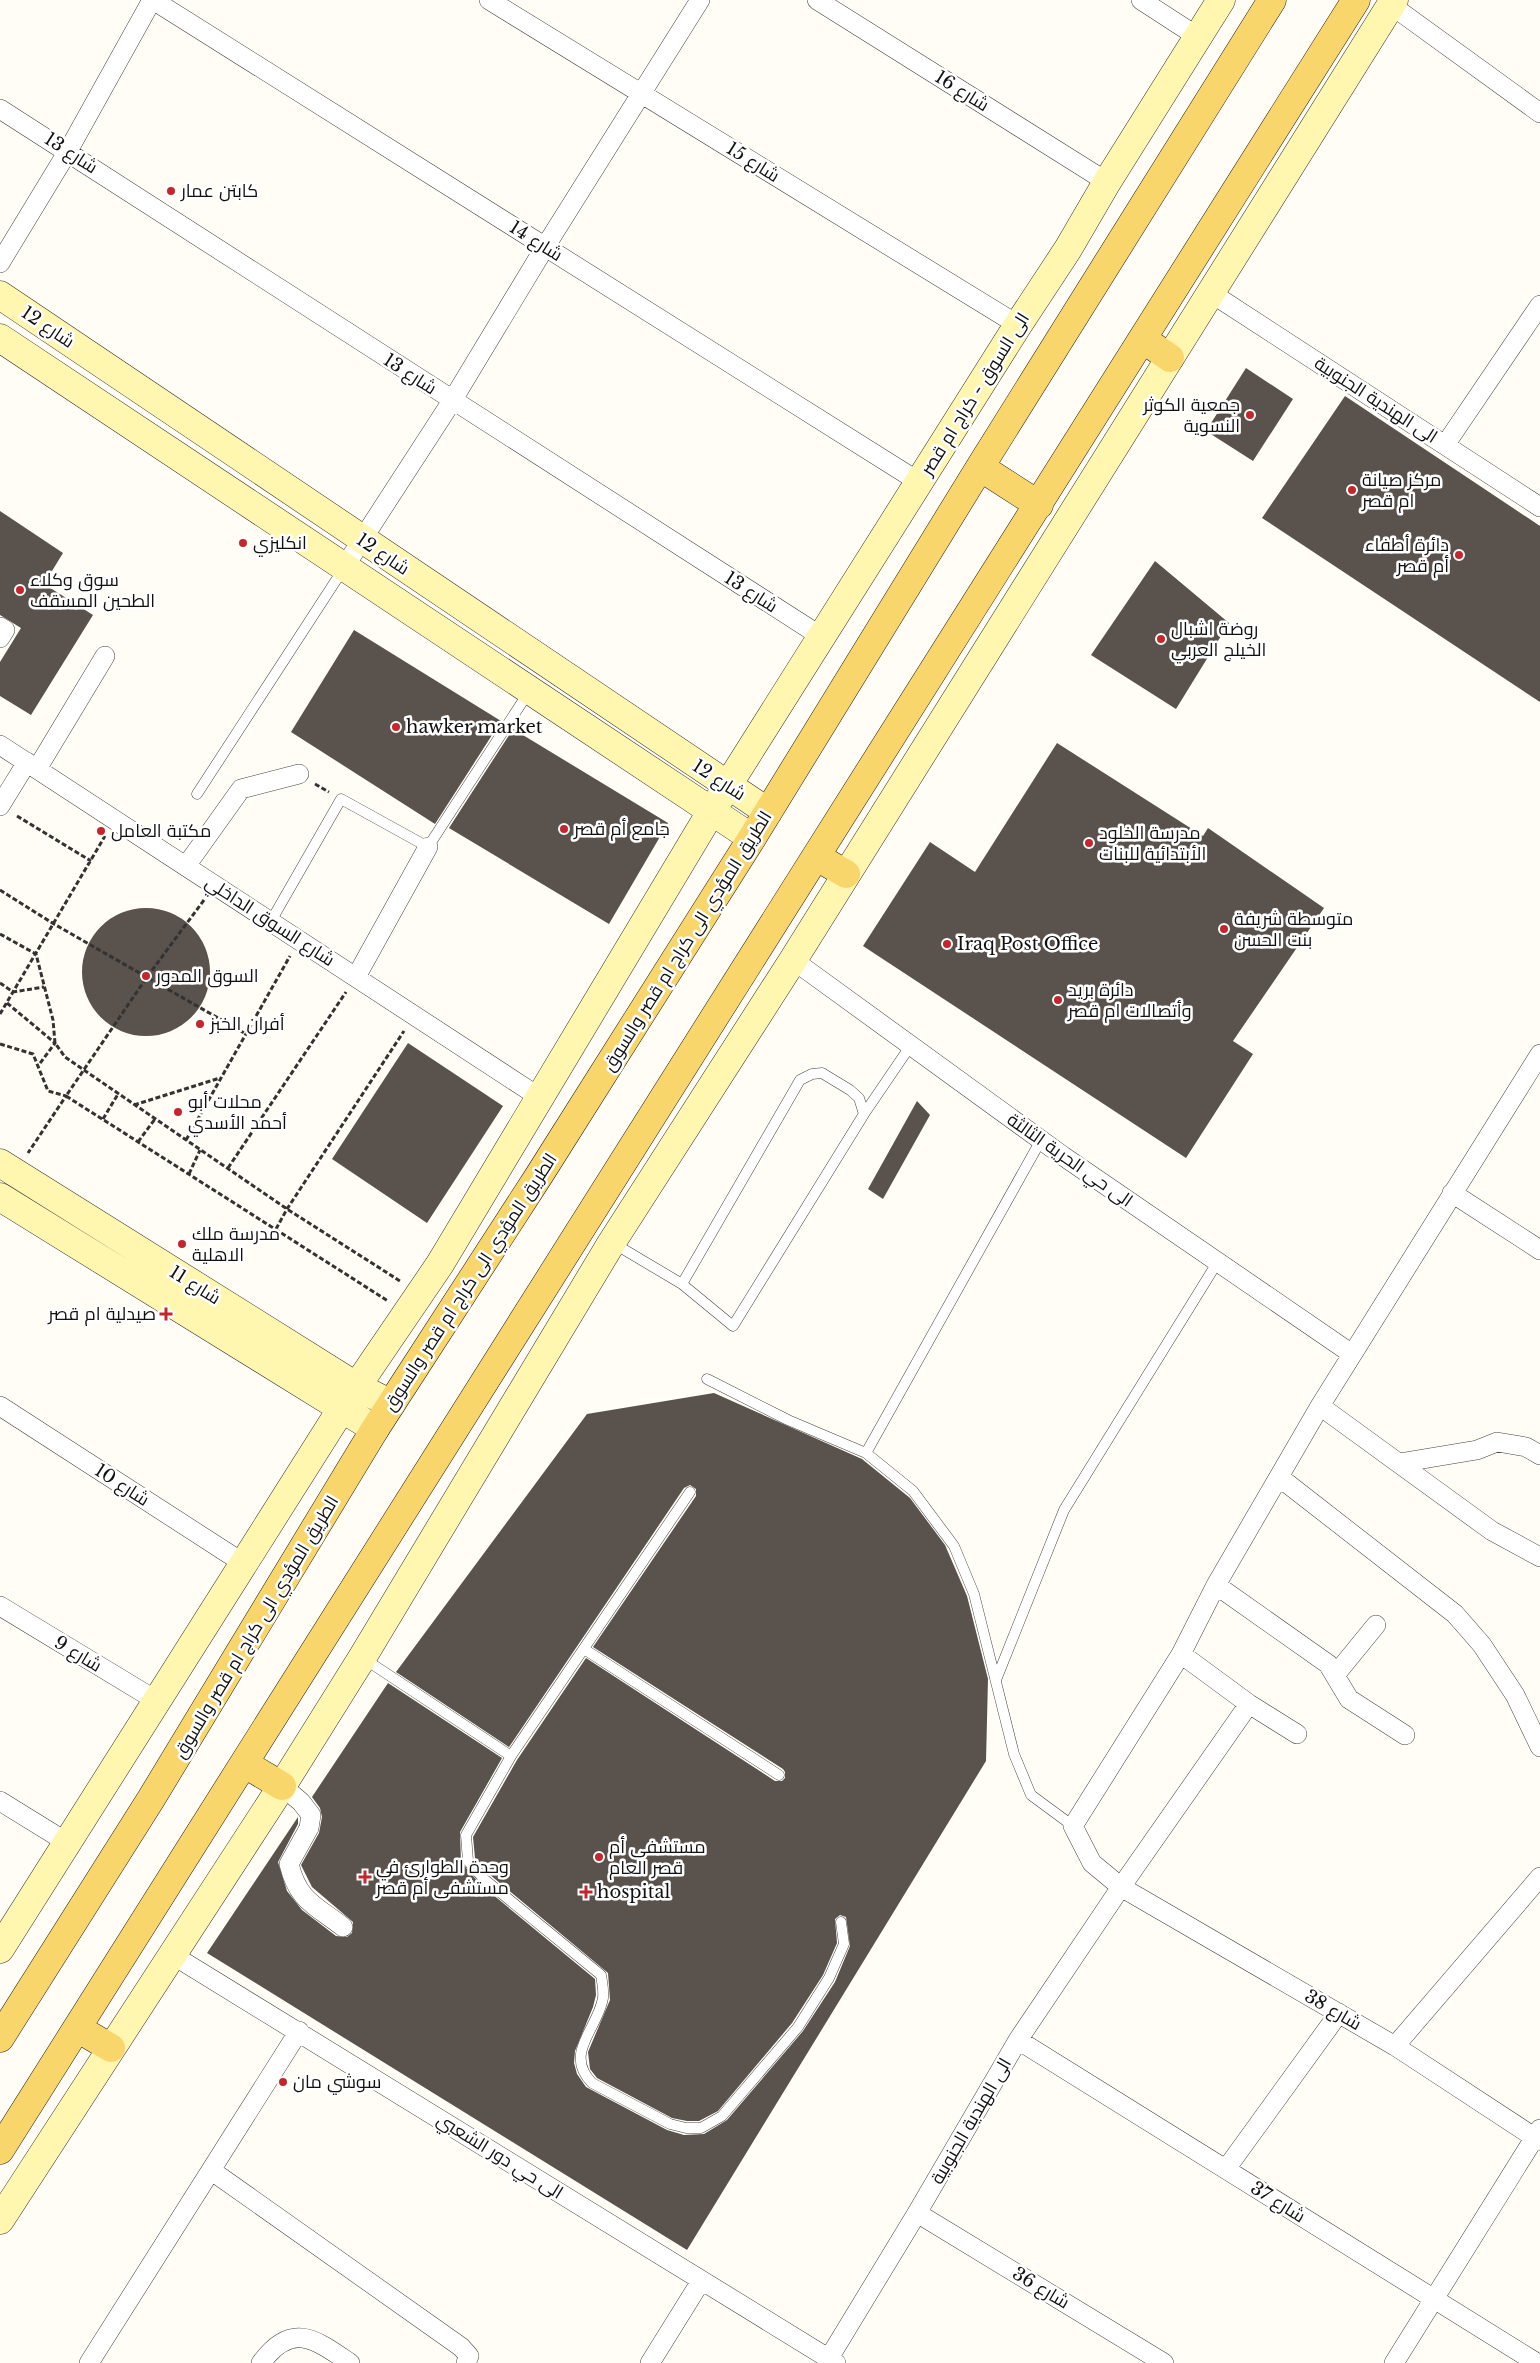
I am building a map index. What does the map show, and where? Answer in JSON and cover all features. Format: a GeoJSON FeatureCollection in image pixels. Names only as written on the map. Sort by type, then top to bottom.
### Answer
{"type":"FeatureCollection","features":[{"type":"Feature","properties":{"kind":"main road","name":"الطريق المؤدي الى كراج ام قصر والسوق"},"geometry":{"type":"LineString","coordinates":[[0,2038],[151,1799],[375,1429],[538,1177],[752,838],[980,467],[1272,0]]}},
{"type":"Feature","properties":{"kind":"main road"},"geometry":{"type":"LineString","coordinates":[[0,2150],[1144,340],[1356,0]]}},
{"type":"Feature","properties":{"kind":"main road"},"geometry":{"type":"LineString","coordinates":[[1144,340],[1170,358]]}},
{"type":"Feature","properties":{"kind":"main road"},"geometry":{"type":"LineString","coordinates":[[980,467],[1039,505]]}},
{"type":"Feature","properties":{"kind":"main road"},"geometry":{"type":"LineString","coordinates":[[817,857],[846,874]]}},
{"type":"Feature","properties":{"kind":"main road"},"geometry":{"type":"LineString","coordinates":[[245,1764],[282,1786]]}},
{"type":"Feature","properties":{"kind":"main road"},"geometry":{"type":"LineString","coordinates":[[77,2028],[110,2048]]}},
{"type":"Feature","properties":{"kind":"street"},"geometry":{"type":"LineString","coordinates":[[0,263],[68,151],[153,0]]}},
{"type":"Feature","properties":{"kind":"street","name":"شارع 14"},"geometry":{"type":"LineString","coordinates":[[153,0],[919,482]]}},
{"type":"Feature","properties":{"kind":"street","name":"شارع 15"},"geometry":{"type":"LineString","coordinates":[[489,0],[1018,325]]}},
{"type":"Feature","properties":{"kind":"street"},"geometry":{"type":"LineString","coordinates":[[345,566],[452,401],[545,247],[700,0]]}},
{"type":"Feature","properties":{"kind":"street","name":"شارع 16"},"geometry":{"type":"LineString","coordinates":[[817,0],[1107,182]]}},
{"type":"Feature","properties":{"kind":"street"},"geometry":{"type":"LineString","coordinates":[[1141,0],[1198,37]]}},
{"type":"Feature","properties":{"kind":"street","name":"الى السوق - كراج ام قصر"},"geometry":{"type":"LineString","coordinates":[[0,1949],[68,1843],[108,1775],[349,1397],[440,1264],[711,812],[1018,325],[1068,249],[1107,182],[1221,0]]}},
{"type":"Feature","properties":{"kind":"street"},"geometry":{"type":"LineString","coordinates":[[0,2220],[171,1954],[282,1786],[362,1658],[612,1242],[793,960],[1393,2],[1540,113]]}},
{"type":"Feature","properties":{"kind":"street","name":"شارع 13"},"geometry":{"type":"LineString","coordinates":[[0,109],[822,637]]}},
{"type":"Feature","properties":{"kind":"street","name":"الى الهندية الجنوبية"},"geometry":{"type":"LineString","coordinates":[[1211,293],[1540,507]]}},
{"type":"Feature","properties":{"kind":"street","name":"شارع 12"},"geometry":{"type":"LineString","coordinates":[[0,295],[768,812]]}},
{"type":"Feature","properties":{"kind":"street"},"geometry":{"type":"LineString","coordinates":[[1445,445],[1540,304]]}},
{"type":"Feature","properties":{"kind":"street","name":"شارع 12"},"geometry":{"type":"LineString","coordinates":[[0,338],[752,838]]}},
{"type":"Feature","properties":{"kind":"street"},"geometry":{"type":"LineString","coordinates":[[0,627],[5,630],[0,638]]}},
{"type":"Feature","properties":{"kind":"street"},"geometry":{"type":"LineString","coordinates":[[4,808],[105,656]]}},
{"type":"Feature","properties":{"kind":"street","name":"شارع السوق الداخلي"},"geometry":{"type":"LineString","coordinates":[[0,745],[539,1097]]}},
{"type":"Feature","properties":{"kind":"street"},"geometry":{"type":"LineString","coordinates":[[186,866],[241,789],[299,774]]}},
{"type":"Feature","properties":{"kind":"street"},"geometry":{"type":"LineString","coordinates":[[356,977],[428,847]]}},
{"type":"Feature","properties":{"kind":"street","name":"الى حي الحرية الثالثة"},"geometry":{"type":"LineString","coordinates":[[793,960],[1041,1140],[1217,1263],[1352,1354]]}},
{"type":"Feature","properties":{"kind":"street"},"geometry":{"type":"LineString","coordinates":[[1073,1826],[1181,1654],[1216,1585],[1320,1406],[1452,1193],[1538,1061]]}},
{"type":"Feature","properties":{"kind":"street","name":"شارع 11"},"geometry":{"type":"LineString","coordinates":[[8,1167],[349,1397],[375,1429]]}},
{"type":"Feature","properties":{"kind":"street"},"geometry":{"type":"LineString","coordinates":[[1452,1193],[1540,1250]]}},
{"type":"Feature","properties":{"kind":"street","name":"شارع 11"},"geometry":{"type":"LineString","coordinates":[[0,1197],[349,1397],[391,1404]]}},
{"type":"Feature","properties":{"kind":"street","name":"شارع 10"},"geometry":{"type":"LineString","coordinates":[[0,1406],[243,1563]]}},
{"type":"Feature","properties":{"kind":"street"},"geometry":{"type":"LineString","coordinates":[[1320,1406],[1492,1531],[1540,1557]]}},
{"type":"Feature","properties":{"kind":"street"},"geometry":{"type":"LineString","coordinates":[[1399,1463],[1477,1450],[1497,1442],[1526,1447],[1540,1455]]}},
{"type":"Feature","properties":{"kind":"street"},"geometry":{"type":"LineString","coordinates":[[1279,1477],[1455,1614],[1482,1645],[1515,1695],[1540,1747]]}},
{"type":"Feature","properties":{"kind":"street"},"geometry":{"type":"LineString","coordinates":[[1216,1585],[1328,1664],[1336,1674],[1349,1699],[1405,1735]]}},
{"type":"Feature","properties":{"kind":"street","name":"شارع 9"},"geometry":{"type":"LineString","coordinates":[[0,1606],[156,1701]]}},
{"type":"Feature","properties":{"kind":"street"},"geometry":{"type":"LineString","coordinates":[[1336,1674],[1376,1625]]}},
{"type":"Feature","properties":{"kind":"street"},"geometry":{"type":"LineString","coordinates":[[1181,1654],[1249,1704],[1297,1734]]}},
{"type":"Feature","properties":{"kind":"street","name":"الى الهندية الجنوبية"},"geometry":{"type":"LineString","coordinates":[[830,2362],[1018,2040],[1121,1887],[1249,1704]]}},
{"type":"Feature","properties":{"kind":"street"},"geometry":{"type":"LineString","coordinates":[[282,1786],[301,1802],[311,1815],[310,1828],[289,1864],[293,1882],[301,1895],[343,1927]]}},
{"type":"Feature","properties":{"kind":"street"},"geometry":{"type":"LineString","coordinates":[[0,1802],[68,1843]]}},
{"type":"Feature","properties":{"kind":"street","name":"شارع 38"},"geometry":{"type":"LineString","coordinates":[[1073,1826],[1092,1863],[1121,1887],[1395,2046],[1538,2136]]}},
{"type":"Feature","properties":{"kind":"street"},"geometry":{"type":"LineString","coordinates":[[1395,2046],[1540,1877]]}},
{"type":"Feature","properties":{"kind":"street","name":"الى حي دور الشعبي"},"geometry":{"type":"LineString","coordinates":[[171,1954],[299,2031],[830,2362]]}},
{"type":"Feature","properties":{"kind":"street"},"geometry":{"type":"LineString","coordinates":[[1226,2170],[1339,2014]]}},
{"type":"Feature","properties":{"kind":"street"},"geometry":{"type":"LineString","coordinates":[[89,2363],[299,2031]]}},
{"type":"Feature","properties":{"kind":"street","name":"شارع 37"},"geometry":{"type":"LineString","coordinates":[[1018,2040],[1537,2363]]}},
{"type":"Feature","properties":{"kind":"street"},"geometry":{"type":"LineString","coordinates":[[1394,2363],[1538,2136]]}},
{"type":"Feature","properties":{"kind":"street"},"geometry":{"type":"LineString","coordinates":[[212,2171],[461,2347],[468,2356],[466,2363]]}},
{"type":"Feature","properties":{"kind":"street","name":"شارع 36"},"geometry":{"type":"LineString","coordinates":[[917,2213],[1164,2363]]}},
{"type":"Feature","properties":{"kind":"street"},"geometry":{"type":"LineString","coordinates":[[650,2363],[701,2281]]}},
{"type":"Feature","properties":{"kind":"street"},"geometry":{"type":"LineString","coordinates":[[261,2363],[272,2349],[293,2337],[313,2339],[350,2363]]}},
{"type":"Feature","properties":{"kind":"lane"},"geometry":{"type":"LineString","coordinates":[[197,794],[345,566]]}},
{"type":"Feature","properties":{"kind":"lane"},"geometry":{"type":"LineString","coordinates":[[271,921],[342,800],[428,847],[530,690]]}},
{"type":"Feature","properties":{"kind":"lane"},"geometry":{"type":"LineString","coordinates":[[612,1242],[682,1284],[733,1326],[864,1114],[910,1045]]}},
{"type":"Feature","properties":{"kind":"lane"},"geometry":{"type":"LineString","coordinates":[[682,1284],[800,1080],[812,1074],[822,1073],[850,1090],[859,1098],[864,1114]]}},
{"type":"Feature","properties":{"kind":"lane"},"geometry":{"type":"LineString","coordinates":[[866,1453],[1041,1140]]}},
{"type":"Feature","properties":{"kind":"lane"},"geometry":{"type":"LineString","coordinates":[[996,1680],[1064,1510],[1217,1263]]}},
{"type":"Feature","properties":{"kind":"lane"},"geometry":{"type":"LineString","coordinates":[[708,1379],[788,1420],[866,1453],[913,1491],[954,1546],[974,1594],[1014,1754],[1031,1795],[1073,1826]]}},
{"type":"Feature","properties":{"kind":"lane"},"geometry":{"type":"LineString","coordinates":[[690,1492],[511,1756],[466,1835],[468,1861],[484,1879],[601,1975],[603,2000],[582,2048],[580,2067],[586,2077],[592,2083],[670,2124],[701,2128],[722,2116],[798,2028],[829,1978],[844,1944],[841,1922]]}},
{"type":"Feature","properties":{"kind":"lane"},"geometry":{"type":"LineString","coordinates":[[584,1649],[779,1775]]}},
{"type":"Feature","properties":{"kind":"lane"},"geometry":{"type":"LineString","coordinates":[[362,1658],[511,1756]]}},
{"type":"Feature","properties":{"kind":"path"},"geometry":{"type":"LineString","coordinates":[[299,774],[342,800]]}},
{"type":"Feature","properties":{"kind":"path"},"geometry":{"type":"LineString","coordinates":[[4,808],[91,861]]}},
{"type":"Feature","properties":{"kind":"path"},"geometry":{"type":"LineString","coordinates":[[0,1014],[115,819]]}},
{"type":"Feature","properties":{"kind":"path"},"geometry":{"type":"LineString","coordinates":[[8,1167],[66,1096],[147,978],[215,885]]}},
{"type":"Feature","properties":{"kind":"path"},"geometry":{"type":"LineString","coordinates":[[0,890],[54,924],[246,1034]]}},
{"type":"Feature","properties":{"kind":"path"},"geometry":{"type":"LineString","coordinates":[[0,934],[36,954],[53,1020],[55,1043],[37,1066]]}},
{"type":"Feature","properties":{"kind":"path"},"geometry":{"type":"LineString","coordinates":[[186,1140],[299,940]]}},
{"type":"Feature","properties":{"kind":"path"},"geometry":{"type":"LineString","coordinates":[[228,1168],[356,977]]}},
{"type":"Feature","properties":{"kind":"path"},"geometry":{"type":"LineString","coordinates":[[0,983],[13,992],[44,987]]}},
{"type":"Feature","properties":{"kind":"path"},"geometry":{"type":"LineString","coordinates":[[7,1003],[55,1043],[65,1057],[200,1150],[406,1285]]}},
{"type":"Feature","properties":{"kind":"path"},"geometry":{"type":"LineString","coordinates":[[276,1229],[287,1208],[414,1015]]}},
{"type":"Feature","properties":{"kind":"path"},"geometry":{"type":"LineString","coordinates":[[0,1044],[33,1054],[48,1091],[66,1096],[394,1304]]}},
{"type":"Feature","properties":{"kind":"path"},"geometry":{"type":"LineString","coordinates":[[134,1105],[221,1078]]}},
{"type":"Feature","properties":{"kind":"path"},"geometry":{"type":"LineString","coordinates":[[103,1119],[118,1094]]}},
{"type":"Feature","properties":{"kind":"path"},"geometry":{"type":"LineString","coordinates":[[138,1142],[155,1119]]}},
{"type":"Feature","properties":{"kind":"path"},"geometry":{"type":"LineString","coordinates":[[189,1174],[200,1150]]}},
{"type":"Feature","properties":{"kind":"building","name":"جمعية الكوثر النسوية"},"geometry":{"type":"Polygon","coordinates":[[[1246,368],[1293,399],[1253,461],[1206,431],[1246,368]]]}},
{"type":"Feature","properties":{"kind":"building"},"geometry":{"type":"Polygon","coordinates":[[[1345,396],[1540,526],[1540,702],[1262,518],[1345,396]]]}},
{"type":"Feature","properties":{"kind":"building"},"geometry":{"type":"Polygon","coordinates":[[[0,511],[63,553],[44,584],[93,615],[31,715],[0,696],[0,662],[21,628],[0,615],[0,511]]]}},
{"type":"Feature","properties":{"kind":"building","name":"روضة اشبال الخيلج العربي"},"geometry":{"type":"Polygon","coordinates":[[[1155,561],[1229,623],[1176,709],[1091,655],[1155,561]]]}},
{"type":"Feature","properties":{"kind":"building","name":"hawker market"},"geometry":{"type":"Polygon","coordinates":[[[354,630],[501,721],[435,824],[291,732],[354,630]]]}},
{"type":"Feature","properties":{"kind":"building","name":"جامع أم قصر"},"geometry":{"type":"Polygon","coordinates":[[[513,729],[668,823],[609,924],[449,828],[513,729]]]}},
{"type":"Feature","properties":{"kind":"building"},"geometry":{"type":"Polygon","coordinates":[[[1057,743],[1203,836],[1208,828],[1324,908],[1233,1041],[1253,1054],[1186,1158],[863,946],[930,842],[975,872],[1057,743]]]}},
{"type":"Feature","properties":{"kind":"building","name":"السوق المدور"},"geometry":{"type":"Polygon","coordinates":[[[146,908],[170,913],[182,919],[191,927],[199,936],[205,948],[210,972],[205,996],[199,1008],[191,1017],[182,1025],[170,1031],[146,1036],[122,1031],[110,1025],[101,1017],[93,1008],[87,996],[82,972],[87,948],[93,936],[101,927],[110,919],[122,913],[146,908]]]}},
{"type":"Feature","properties":{"kind":"building"},"geometry":{"type":"Polygon","coordinates":[[[408,1043],[503,1106],[427,1223],[332,1159],[408,1043]]]}},
{"type":"Feature","properties":{"kind":"building"},"geometry":{"type":"Polygon","coordinates":[[[917,1101],[930,1115],[883,1199],[868,1189],[917,1101]]]}},
{"type":"Feature","properties":{"kind":"building","name":"مستشفى أم قصر العام"},"geometry":{"type":"Polygon","coordinates":[[[714,1393],[862,1459],[910,1498],[945,1545],[967,1596],[988,1679],[986,1761],[687,2250],[207,1953],[298,1817],[298,1824],[278,1862],[287,1891],[302,1910],[336,1936],[347,1937],[352,1933],[353,1922],[312,1887],[301,1865],[319,1833],[322,1817],[320,1808],[312,1797],[388,1683],[502,1758],[460,1832],[461,1862],[480,1884],[595,1979],[596,1995],[593,2007],[575,2051],[574,2063],[577,2074],[586,2087],[667,2130],[684,2135],[704,2134],[727,2120],[803,2031],[835,1982],[850,1946],[846,1917],[840,1915],[835,1919],[837,1943],[823,1975],[792,2023],[718,2111],[699,2121],[672,2118],[597,2078],[590,2069],[588,2052],[610,2000],[608,1973],[489,1874],[475,1858],[473,1837],[517,1760],[586,1658],[775,1781],[782,1781],[785,1778],[783,1769],[593,1647],[696,1496],[696,1489],[690,1485],[684,1488],[509,1747],[396,1672],[587,1414],[714,1393]]]}},
{"type":"Feature","properties":{"kind":"place","name":"كابتن عمار"},"geometry":{"type":"Point","coordinates":[171,191]}},
{"type":"Feature","properties":{"kind":"place","name":"جمعية الكوثر النسوية"},"geometry":{"type":"Point","coordinates":[1250,415]}},
{"type":"Feature","properties":{"kind":"place","name":"مركز صيانة ام قصر"},"geometry":{"type":"Point","coordinates":[1352,490]}},
{"type":"Feature","properties":{"kind":"place","name":"انكليزي"},"geometry":{"type":"Point","coordinates":[243,543]}},
{"type":"Feature","properties":{"kind":"place","name":"دائرة أطفاء أم قصر"},"geometry":{"type":"Point","coordinates":[1459,555]}},
{"type":"Feature","properties":{"kind":"place","name":"سوق وكلاء الطحين المسقف"},"geometry":{"type":"Point","coordinates":[20,590]}},
{"type":"Feature","properties":{"kind":"place","name":"روضة اشبال الخيلج العربي"},"geometry":{"type":"Point","coordinates":[1161,639]}},
{"type":"Feature","properties":{"kind":"place","name":"hawker market"},"geometry":{"type":"Point","coordinates":[396,727]}},
{"type":"Feature","properties":{"kind":"place","name":"جامع أم قصر"},"geometry":{"type":"Point","coordinates":[564,829]}},
{"type":"Feature","properties":{"kind":"place","name":"مكتبة العامل"},"geometry":{"type":"Point","coordinates":[101,831]}},
{"type":"Feature","properties":{"kind":"place","name":"مدرسة الخلود الأبتدائية للبنات"},"geometry":{"type":"Point","coordinates":[1089,843]}},
{"type":"Feature","properties":{"kind":"place","name":"متوسطة شريفة بنت الحسن"},"geometry":{"type":"Point","coordinates":[1224,929]}},
{"type":"Feature","properties":{"kind":"place","name":"Iraq Post Office"},"geometry":{"type":"Point","coordinates":[947,944]}},
{"type":"Feature","properties":{"kind":"place","name":"السوق المدور"},"geometry":{"type":"Point","coordinates":[146,976]}},
{"type":"Feature","properties":{"kind":"place","name":"دائرة بريد وأتصالات ام قصر"},"geometry":{"type":"Point","coordinates":[1058,1000]}},
{"type":"Feature","properties":{"kind":"place","name":"أفران الخبز"},"geometry":{"type":"Point","coordinates":[200,1024]}},
{"type":"Feature","properties":{"kind":"place","name":"محلات أبو أحمد الأسدي"},"geometry":{"type":"Point","coordinates":[178,1112]}},
{"type":"Feature","properties":{"kind":"place","name":"مدرسة ملك الاهلية"},"geometry":{"type":"Point","coordinates":[182,1244]}},
{"type":"Feature","properties":{"kind":"place","name":"صيدلية ام قصر"},"geometry":{"type":"Point","coordinates":[166,1314]}},
{"type":"Feature","properties":{"kind":"place","name":"مستشفى أم قصر العام"},"geometry":{"type":"Point","coordinates":[599,1857]}},
{"type":"Feature","properties":{"kind":"place","name":"وحدة الطوارئ في مستشفى أم قصر"},"geometry":{"type":"Point","coordinates":[365,1877]}},
{"type":"Feature","properties":{"kind":"place","name":"hospital"},"geometry":{"type":"Point","coordinates":[586,1892]}},
{"type":"Feature","properties":{"kind":"place","name":"سوشي مان"},"geometry":{"type":"Point","coordinates":[283,2082]}}]}
